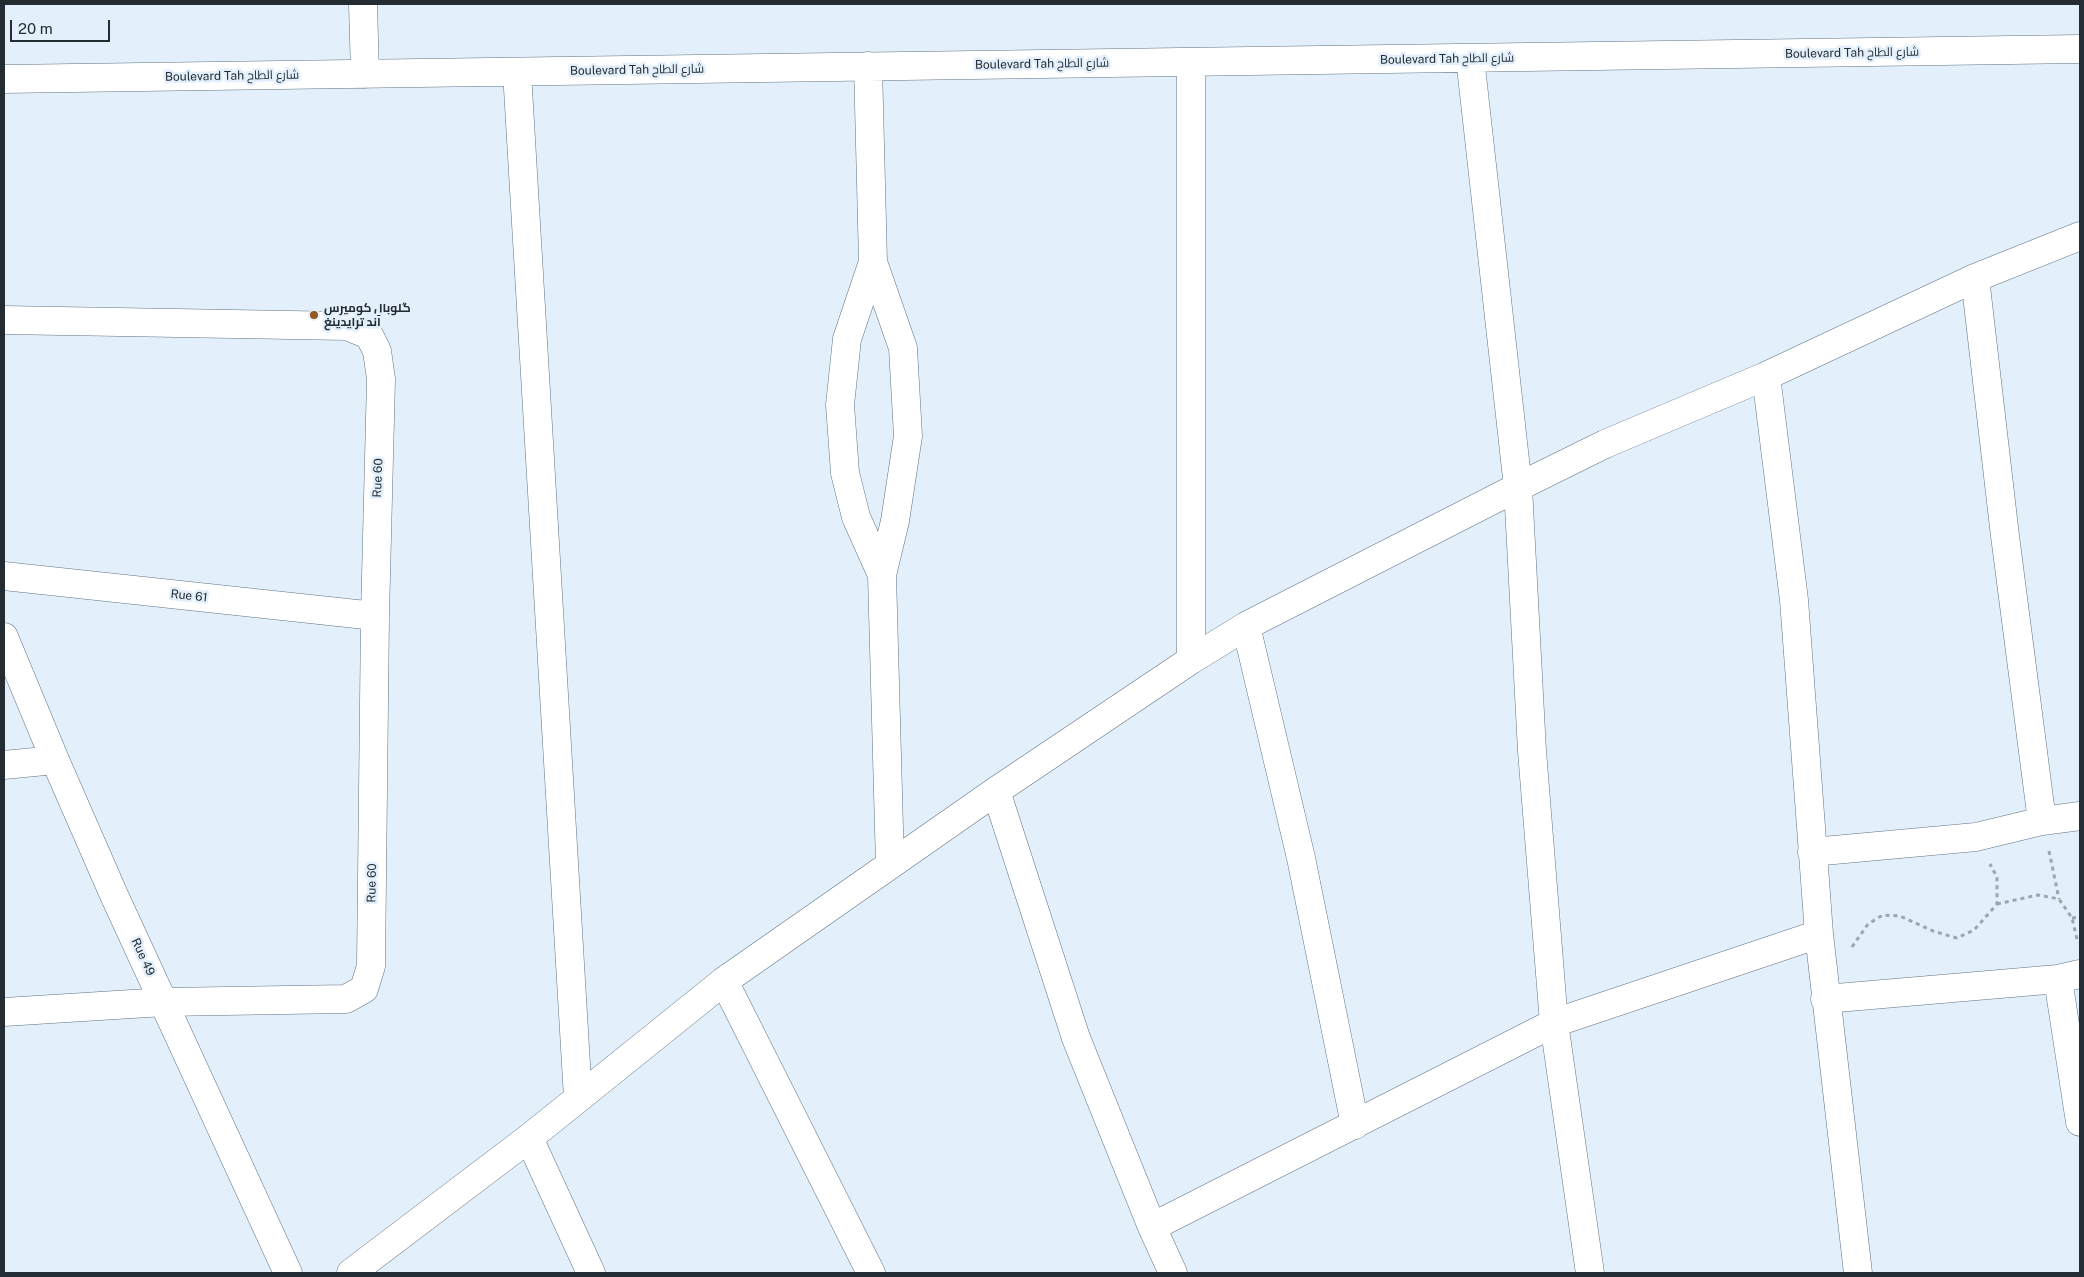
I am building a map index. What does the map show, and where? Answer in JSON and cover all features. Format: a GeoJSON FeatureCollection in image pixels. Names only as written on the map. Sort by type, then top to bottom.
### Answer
{"type":"FeatureCollection","features":[{"type":"Feature","properties":{"kind":"street"},"geometry":{"type":"LineString","coordinates":[[363,4],[365,74]]}},
{"type":"Feature","properties":{"kind":"street","name":"Boulevard Tah شارع الطاح"},"geometry":{"type":"LineString","coordinates":[[4,79],[2080,49]]}},
{"type":"Feature","properties":{"kind":"street"},"geometry":{"type":"LineString","coordinates":[[1470,58],[1518,487],[1532,751],[1554,1023],[1590,1273]]}},
{"type":"Feature","properties":{"kind":"street"},"geometry":{"type":"LineString","coordinates":[[1191,62],[1191,660]]}},
{"type":"Feature","properties":{"kind":"street"},"geometry":{"type":"LineString","coordinates":[[868,66],[873,262],[903,348],[908,436],[895,521],[882,575],[890,865]]}},
{"type":"Feature","properties":{"kind":"street"},"geometry":{"type":"LineString","coordinates":[[517,72],[578,1098]]}},
{"type":"Feature","properties":{"kind":"street"},"geometry":{"type":"LineString","coordinates":[[351,1273],[529,1138],[724,981],[996,792],[1191,660],[1246,626],[1605,444],[1766,376],[1975,278],[2080,236]]}},
{"type":"Feature","properties":{"kind":"street"},"geometry":{"type":"LineString","coordinates":[[873,262],[847,339],[840,405],[845,473],[856,517],[882,575]]}},
{"type":"Feature","properties":{"kind":"street"},"geometry":{"type":"LineString","coordinates":[[1975,278],[2005,536],[2042,821]]}},
{"type":"Feature","properties":{"kind":"street","name":"Rue 60"},"geometry":{"type":"LineString","coordinates":[[4,320],[347,326],[369,335],[377,351],[381,379],[375,616],[371,966],[364,989],[346,999],[164,1002]]}},
{"type":"Feature","properties":{"kind":"street"},"geometry":{"type":"LineString","coordinates":[[1766,376],[1794,600],[1812,852],[1824,987],[1858,1273]]}},
{"type":"Feature","properties":{"kind":"street","name":"Rue 61"},"geometry":{"type":"LineString","coordinates":[[4,576],[375,616]]}},
{"type":"Feature","properties":{"kind":"street"},"geometry":{"type":"LineString","coordinates":[[1246,626],[1301,858],[1355,1125]]}},
{"type":"Feature","properties":{"kind":"street","name":"Rue 49"},"geometry":{"type":"LineString","coordinates":[[4,637],[55,760],[288,1273]]}},
{"type":"Feature","properties":{"kind":"street"},"geometry":{"type":"LineString","coordinates":[[4,765],[55,760]]}},
{"type":"Feature","properties":{"kind":"street"},"geometry":{"type":"LineString","coordinates":[[996,792],[1076,1038],[1152,1227],[1173,1273]]}},
{"type":"Feature","properties":{"kind":"street"},"geometry":{"type":"LineString","coordinates":[[1812,852],[1976,836],[2042,821],[2080,816]]}},
{"type":"Feature","properties":{"kind":"street"},"geometry":{"type":"LineString","coordinates":[[1152,1227],[1554,1023],[1819,934]]}},
{"type":"Feature","properties":{"kind":"street"},"geometry":{"type":"LineString","coordinates":[[1824,987],[2069,977],[2080,1122]]}},
{"type":"Feature","properties":{"kind":"street"},"geometry":{"type":"LineString","coordinates":[[724,981],[871,1273]]}},
{"type":"Feature","properties":{"kind":"street"},"geometry":{"type":"LineString","coordinates":[[4,1012],[164,1002]]}},
{"type":"Feature","properties":{"kind":"street"},"geometry":{"type":"LineString","coordinates":[[529,1138],[592,1273]]}},
{"type":"Feature","properties":{"kind":"path"},"geometry":{"type":"LineString","coordinates":[[2042,821],[2059,899],[2072,918],[2078,945]]}},
{"type":"Feature","properties":{"kind":"path"},"geometry":{"type":"LineString","coordinates":[[1976,836],[1997,877],[1997,904]]}},
{"type":"Feature","properties":{"kind":"path"},"geometry":{"type":"LineString","coordinates":[[1824,987],[1868,924],[1884,915],[1900,916],[1933,931],[1957,938],[1974,930],[1997,904],[2038,895],[2059,899]]}},
{"type":"Feature","properties":{"kind":"path"},"geometry":{"type":"LineString","coordinates":[[2072,918],[2080,918]]}},
{"type":"Feature","properties":{"kind":"place","name":"گلوبال كوميرس آند ترايدينغ"},"geometry":{"type":"Point","coordinates":[314,315]}}]}
